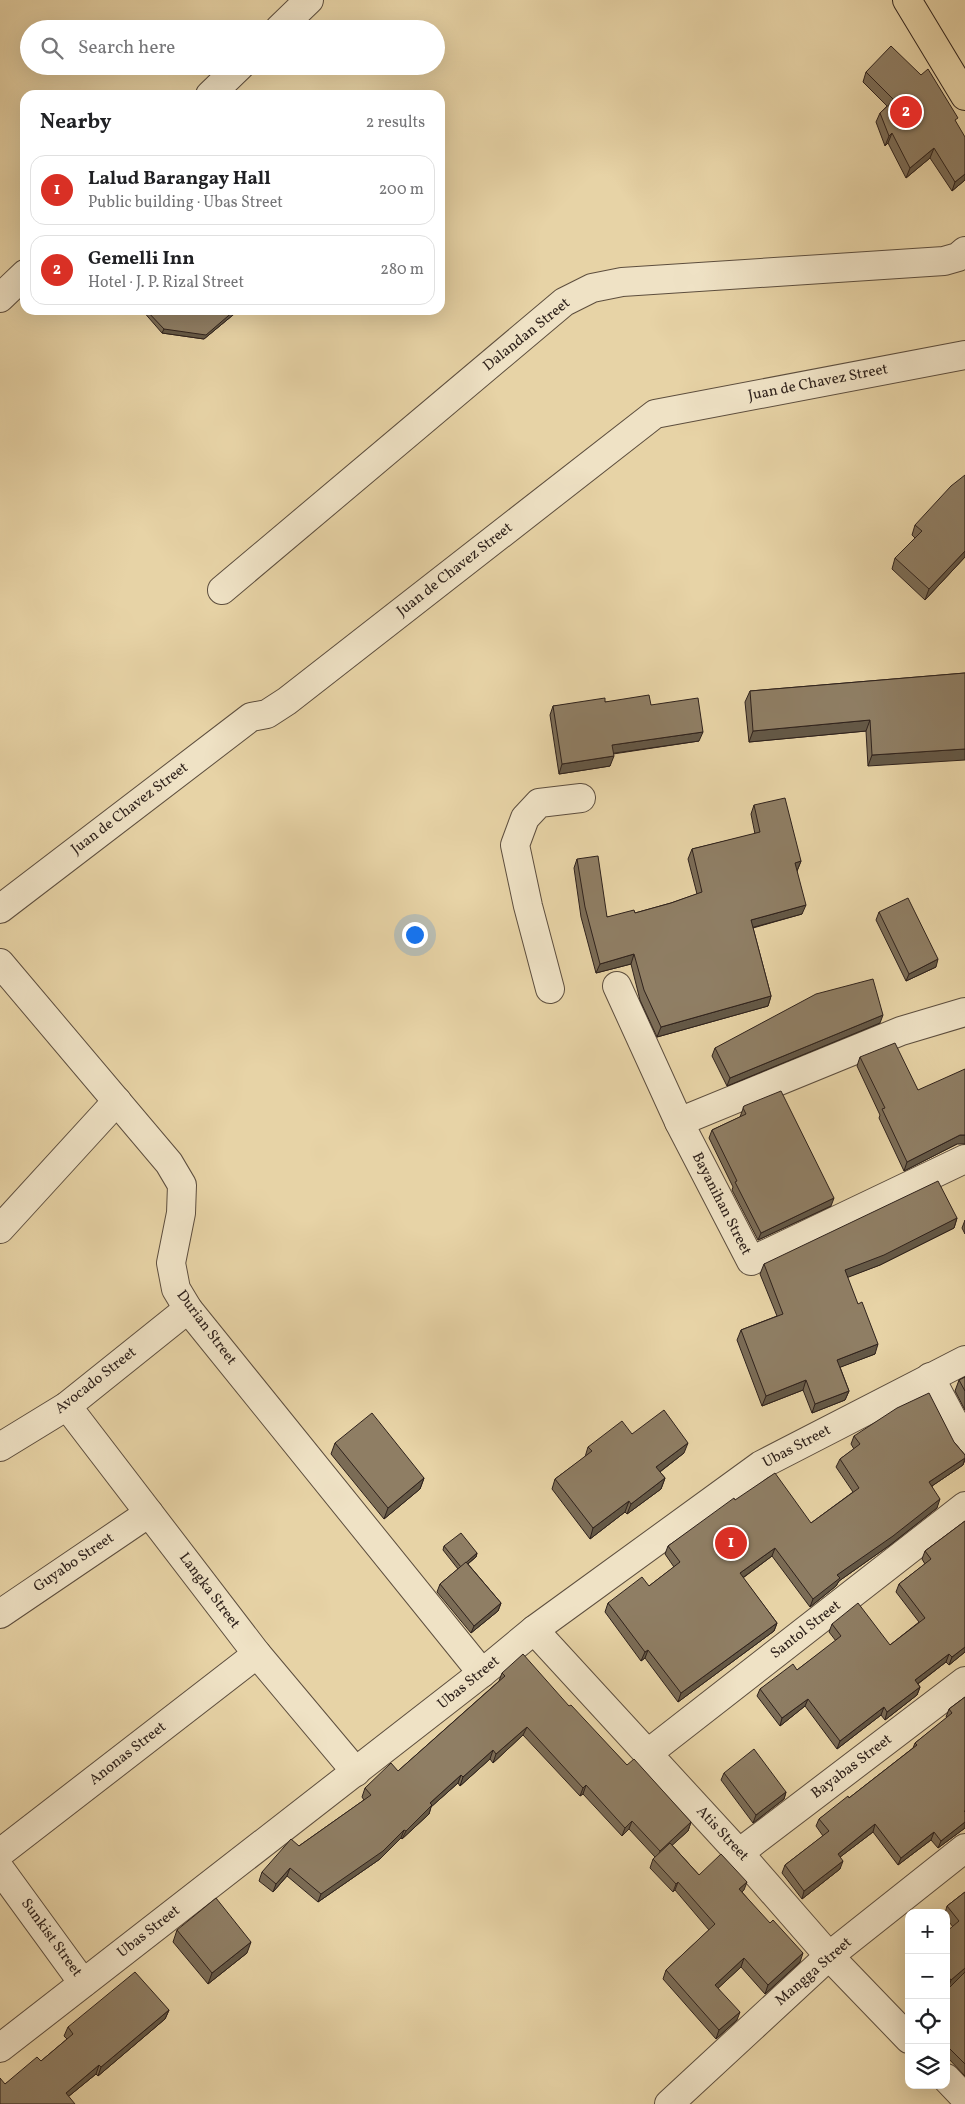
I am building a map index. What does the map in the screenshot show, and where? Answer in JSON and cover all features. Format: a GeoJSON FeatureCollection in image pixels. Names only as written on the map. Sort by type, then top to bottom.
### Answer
{"type":"FeatureCollection","features":[{"type":"Feature","properties":{"kind":"highway"},"geometry":{"type":"LineString","coordinates":[[907,0],[965,96]]}},
{"type":"Feature","properties":{"kind":"street"},"geometry":{"type":"LineString","coordinates":[[288,20],[309,0]]}},
{"type":"Feature","properties":{"kind":"street"},"geometry":{"type":"LineString","coordinates":[[215,90],[231,75]]}},
{"type":"Feature","properties":{"kind":"street","name":"Dalandan Street"},"geometry":{"type":"LineString","coordinates":[[222,590],[564,302],[592,288],[622,282],[944,261],[958,257],[965,251]]}},
{"type":"Feature","properties":{"kind":"street"},"geometry":{"type":"LineString","coordinates":[[0,298],[20,279]]}},
{"type":"Feature","properties":{"kind":"street","name":"Juan de Chavez Street"},"geometry":{"type":"LineString","coordinates":[[0,909],[251,717],[267,714],[287,701],[655,414],[965,355]]}},
{"type":"Feature","properties":{"kind":"street"},"geometry":{"type":"LineString","coordinates":[[550,989],[528,906],[515,845],[525,818],[539,803],[582,798]]}},
{"type":"Feature","properties":{"kind":"street","name":"Durian Street"},"geometry":{"type":"LineString","coordinates":[[0,963],[169,1163],[182,1185],[181,1213],[171,1263],[176,1289],[188,1309],[482,1673]]}},
{"type":"Feature","properties":{"kind":"street","name":"Bayanihan Street"},"geometry":{"type":"LineString","coordinates":[[617,986],[679,1122],[751,1261],[965,1159]]}},
{"type":"Feature","properties":{"kind":"street"},"geometry":{"type":"LineString","coordinates":[[679,1122],[901,1032],[965,1012]]}},
{"type":"Feature","properties":{"kind":"street"},"geometry":{"type":"LineString","coordinates":[[0,1229],[118,1101]]}},
{"type":"Feature","properties":{"kind":"street","name":"Avocado Street"},"geometry":{"type":"LineString","coordinates":[[0,1447],[67,1406],[188,1309]]}},
{"type":"Feature","properties":{"kind":"street","name":"Ubas Street"},"geometry":{"type":"LineString","coordinates":[[0,2048],[356,1772],[534,1630],[761,1465],[965,1360]]}},
{"type":"Feature","properties":{"kind":"street"},"geometry":{"type":"LineString","coordinates":[[930,1378],[965,1443]]}},
{"type":"Feature","properties":{"kind":"street","name":"Langka Street"},"geometry":{"type":"LineString","coordinates":[[67,1406],[257,1654],[356,1772]]}},
{"type":"Feature","properties":{"kind":"street","name":"Santol Street"},"geometry":{"type":"LineString","coordinates":[[647,1754],[965,1506]]}},
{"type":"Feature","properties":{"kind":"street","name":"Guyabo Street"},"geometry":{"type":"LineString","coordinates":[[0,1614],[149,1513]]}},
{"type":"Feature","properties":{"kind":"street","name":"Atis Street"},"geometry":{"type":"LineString","coordinates":[[534,1630],[740,1853],[829,1956],[905,2035]]}},
{"type":"Feature","properties":{"kind":"street","name":"Anonas Street"},"geometry":{"type":"LineString","coordinates":[[0,1853],[257,1654]]}},
{"type":"Feature","properties":{"kind":"street","name":"Bayabas Street"},"geometry":{"type":"LineString","coordinates":[[740,1853],[965,1681]]}},
{"type":"Feature","properties":{"kind":"street","name":"Mangga Street"},"geometry":{"type":"LineString","coordinates":[[670,2104],[829,1956],[965,1848]]}},
{"type":"Feature","properties":{"kind":"street","name":"Sunkist Street"},"geometry":{"type":"LineString","coordinates":[[0,1869],[84,1983]]}},
{"type":"Feature","properties":{"kind":"street"},"geometry":{"type":"LineString","coordinates":[[950,2082],[965,2098]]}},
{"type":"Feature","properties":{"kind":"building"},"geometry":{"type":"Polygon","coordinates":[[[891,46],[921,75],[928,69],[958,118],[955,120],[965,137],[965,174],[955,182],[934,148],[910,168],[892,133],[889,136],[880,113],[894,100],[866,72],[891,46]]]}},
{"type":"Feature","properties":{"kind":"building"},"geometry":{"type":"Polygon","coordinates":[[[151,315],[229,315],[206,335],[164,329],[151,315]]]}},
{"type":"Feature","properties":{"kind":"building"},"geometry":{"type":"Polygon","coordinates":[[[965,475],[965,551],[929,589],[895,558],[922,531],[915,525],[951,486],[965,475]]]}},
{"type":"Feature","properties":{"kind":"building"},"geometry":{"type":"Polygon","coordinates":[[[965,673],[965,749],[872,755],[870,720],[753,731],[750,691],[965,673]]]}},
{"type":"Feature","properties":{"kind":"building"},"geometry":{"type":"Polygon","coordinates":[[[649,695],[651,705],[698,698],[703,732],[612,745],[614,756],[562,764],[553,706],[605,698],[605,702],[649,695]]]}},
{"type":"Feature","properties":{"kind":"building"},"geometry":{"type":"Polygon","coordinates":[[[785,798],[801,861],[795,863],[806,905],[751,920],[771,996],[661,1027],[644,990],[634,954],[600,964],[585,907],[577,859],[598,856],[607,917],[634,910],[635,913],[671,903],[702,892],[692,849],[760,832],[754,805],[785,798]]]}},
{"type":"Feature","properties":{"kind":"building"},"geometry":{"type":"Polygon","coordinates":[[[908,898],[938,959],[909,974],[879,912],[908,898]]]}},
{"type":"Feature","properties":{"kind":"building"},"geometry":{"type":"Polygon","coordinates":[[[873,979],[883,1015],[730,1078],[715,1048],[816,994],[873,979]]]}},
{"type":"Feature","properties":{"kind":"building"},"geometry":{"type":"Polygon","coordinates":[[[895,1043],[918,1090],[965,1069],[965,1135],[960,1135],[907,1162],[882,1109],[885,1108],[860,1057],[895,1043]]]}},
{"type":"Feature","properties":{"kind":"building"},"geometry":{"type":"Polygon","coordinates":[[[781,1091],[834,1198],[761,1233],[735,1182],[737,1181],[712,1130],[746,1114],[744,1106],[781,1091]]]}},
{"type":"Feature","properties":{"kind":"building"},"geometry":{"type":"Polygon","coordinates":[[[938,1181],[957,1218],[884,1255],[845,1270],[858,1304],[862,1302],[878,1344],[837,1360],[849,1391],[815,1404],[806,1380],[766,1396],[741,1330],[783,1314],[764,1264],[938,1181]]]}},
{"type":"Feature","properties":{"kind":"building"},"geometry":{"type":"Polygon","coordinates":[[[965,1377],[965,1391],[959,1380],[965,1377]]]}},
{"type":"Feature","properties":{"kind":"building"},"geometry":{"type":"Polygon","coordinates":[[[929,1393],[954,1442],[965,1455],[965,1458],[929,1482],[940,1499],[893,1536],[837,1575],[840,1578],[813,1599],[775,1548],[740,1573],[777,1623],[681,1693],[648,1650],[645,1652],[608,1603],[642,1577],[649,1586],[680,1562],[668,1546],[734,1498],[735,1500],[775,1473],[811,1523],[859,1488],[840,1459],[860,1444],[854,1436],[897,1408],[929,1393]]]}},
{"type":"Feature","properties":{"kind":"building"},"geometry":{"type":"Polygon","coordinates":[[[664,1410],[688,1443],[656,1467],[665,1478],[631,1504],[629,1501],[593,1528],[555,1479],[592,1451],[588,1447],[622,1421],[632,1434],[664,1410]]]}},
{"type":"Feature","properties":{"kind":"building"},"geometry":{"type":"Polygon","coordinates":[[[372,1413],[424,1478],[388,1508],[335,1443],[372,1413]]]}},
{"type":"Feature","properties":{"kind":"building"},"geometry":{"type":"Polygon","coordinates":[[[965,1521],[965,1647],[952,1657],[949,1654],[915,1680],[920,1687],[887,1712],[884,1707],[840,1741],[808,1699],[782,1718],[760,1689],[793,1664],[797,1670],[841,1636],[832,1624],[858,1603],[890,1645],[925,1618],[899,1584],[931,1559],[925,1551],[965,1521]]]}},
{"type":"Feature","properties":{"kind":"building"},"geometry":{"type":"Polygon","coordinates":[[[461,1533],[477,1553],[461,1567],[444,1546],[461,1533]]]}},
{"type":"Feature","properties":{"kind":"building"},"geometry":{"type":"Polygon","coordinates":[[[466,1562],[501,1603],[474,1626],[440,1584],[466,1562]]]}},
{"type":"Feature","properties":{"kind":"building"},"geometry":{"type":"Polygon","coordinates":[[[523,1654],[569,1706],[571,1705],[627,1765],[634,1759],[691,1822],[660,1851],[632,1821],[625,1828],[586,1785],[583,1788],[527,1727],[496,1754],[493,1750],[463,1777],[461,1775],[430,1803],[432,1805],[406,1831],[404,1830],[383,1851],[321,1894],[290,1868],[276,1884],[262,1872],[291,1839],[299,1846],[371,1795],[365,1788],[391,1763],[398,1771],[505,1676],[502,1673],[523,1654]]]}},
{"type":"Feature","properties":{"kind":"building"},"geometry":{"type":"Polygon","coordinates":[[[965,1697],[965,1822],[941,1841],[934,1832],[901,1858],[875,1824],[838,1854],[843,1861],[804,1891],[785,1865],[829,1831],[819,1819],[917,1745],[915,1743],[952,1713],[949,1709],[965,1697]]]}},
{"type":"Feature","properties":{"kind":"building"},"geometry":{"type":"Polygon","coordinates":[[[754,1749],[786,1792],[756,1815],[724,1773],[754,1749]]]}},
{"type":"Feature","properties":{"kind":"building"},"geometry":{"type":"Polygon","coordinates":[[[670,1843],[699,1875],[721,1854],[747,1882],[739,1889],[770,1923],[773,1920],[803,1953],[768,1985],[744,1958],[715,1985],[740,2012],[719,2030],[666,1970],[715,1924],[678,1882],[676,1884],[653,1859],[670,1843]]]}},
{"type":"Feature","properties":{"kind":"building"},"geometry":{"type":"Polygon","coordinates":[[[965,1892],[965,1968],[951,1980],[950,1929],[959,1921],[947,1906],[965,1892]]]}},
{"type":"Feature","properties":{"kind":"building"},"geometry":{"type":"Polygon","coordinates":[[[216,1898],[251,1942],[212,1973],[177,1930],[216,1898]]]}},
{"type":"Feature","properties":{"kind":"building"},"geometry":{"type":"Polygon","coordinates":[[[135,1972],[169,2010],[101,2067],[99,2065],[66,2093],[75,2104],[0,2104],[0,2078],[5,2084],[37,2057],[41,2061],[73,2034],[68,2027],[135,1972]]]}},
{"type":"Feature","properties":{"kind":"building"},"geometry":{"type":"Polygon","coordinates":[[[965,1972],[965,2064],[950,2049],[950,1987],[965,1972]]]}},
{"type":"Feature","properties":{"kind":"place","name":"Gemelli Inn"},"geometry":{"type":"Point","coordinates":[906,112]}},
{"type":"Feature","properties":{"kind":"place","name":"Lalud Barangay Hall"},"geometry":{"type":"Point","coordinates":[731,1543]}}]}
